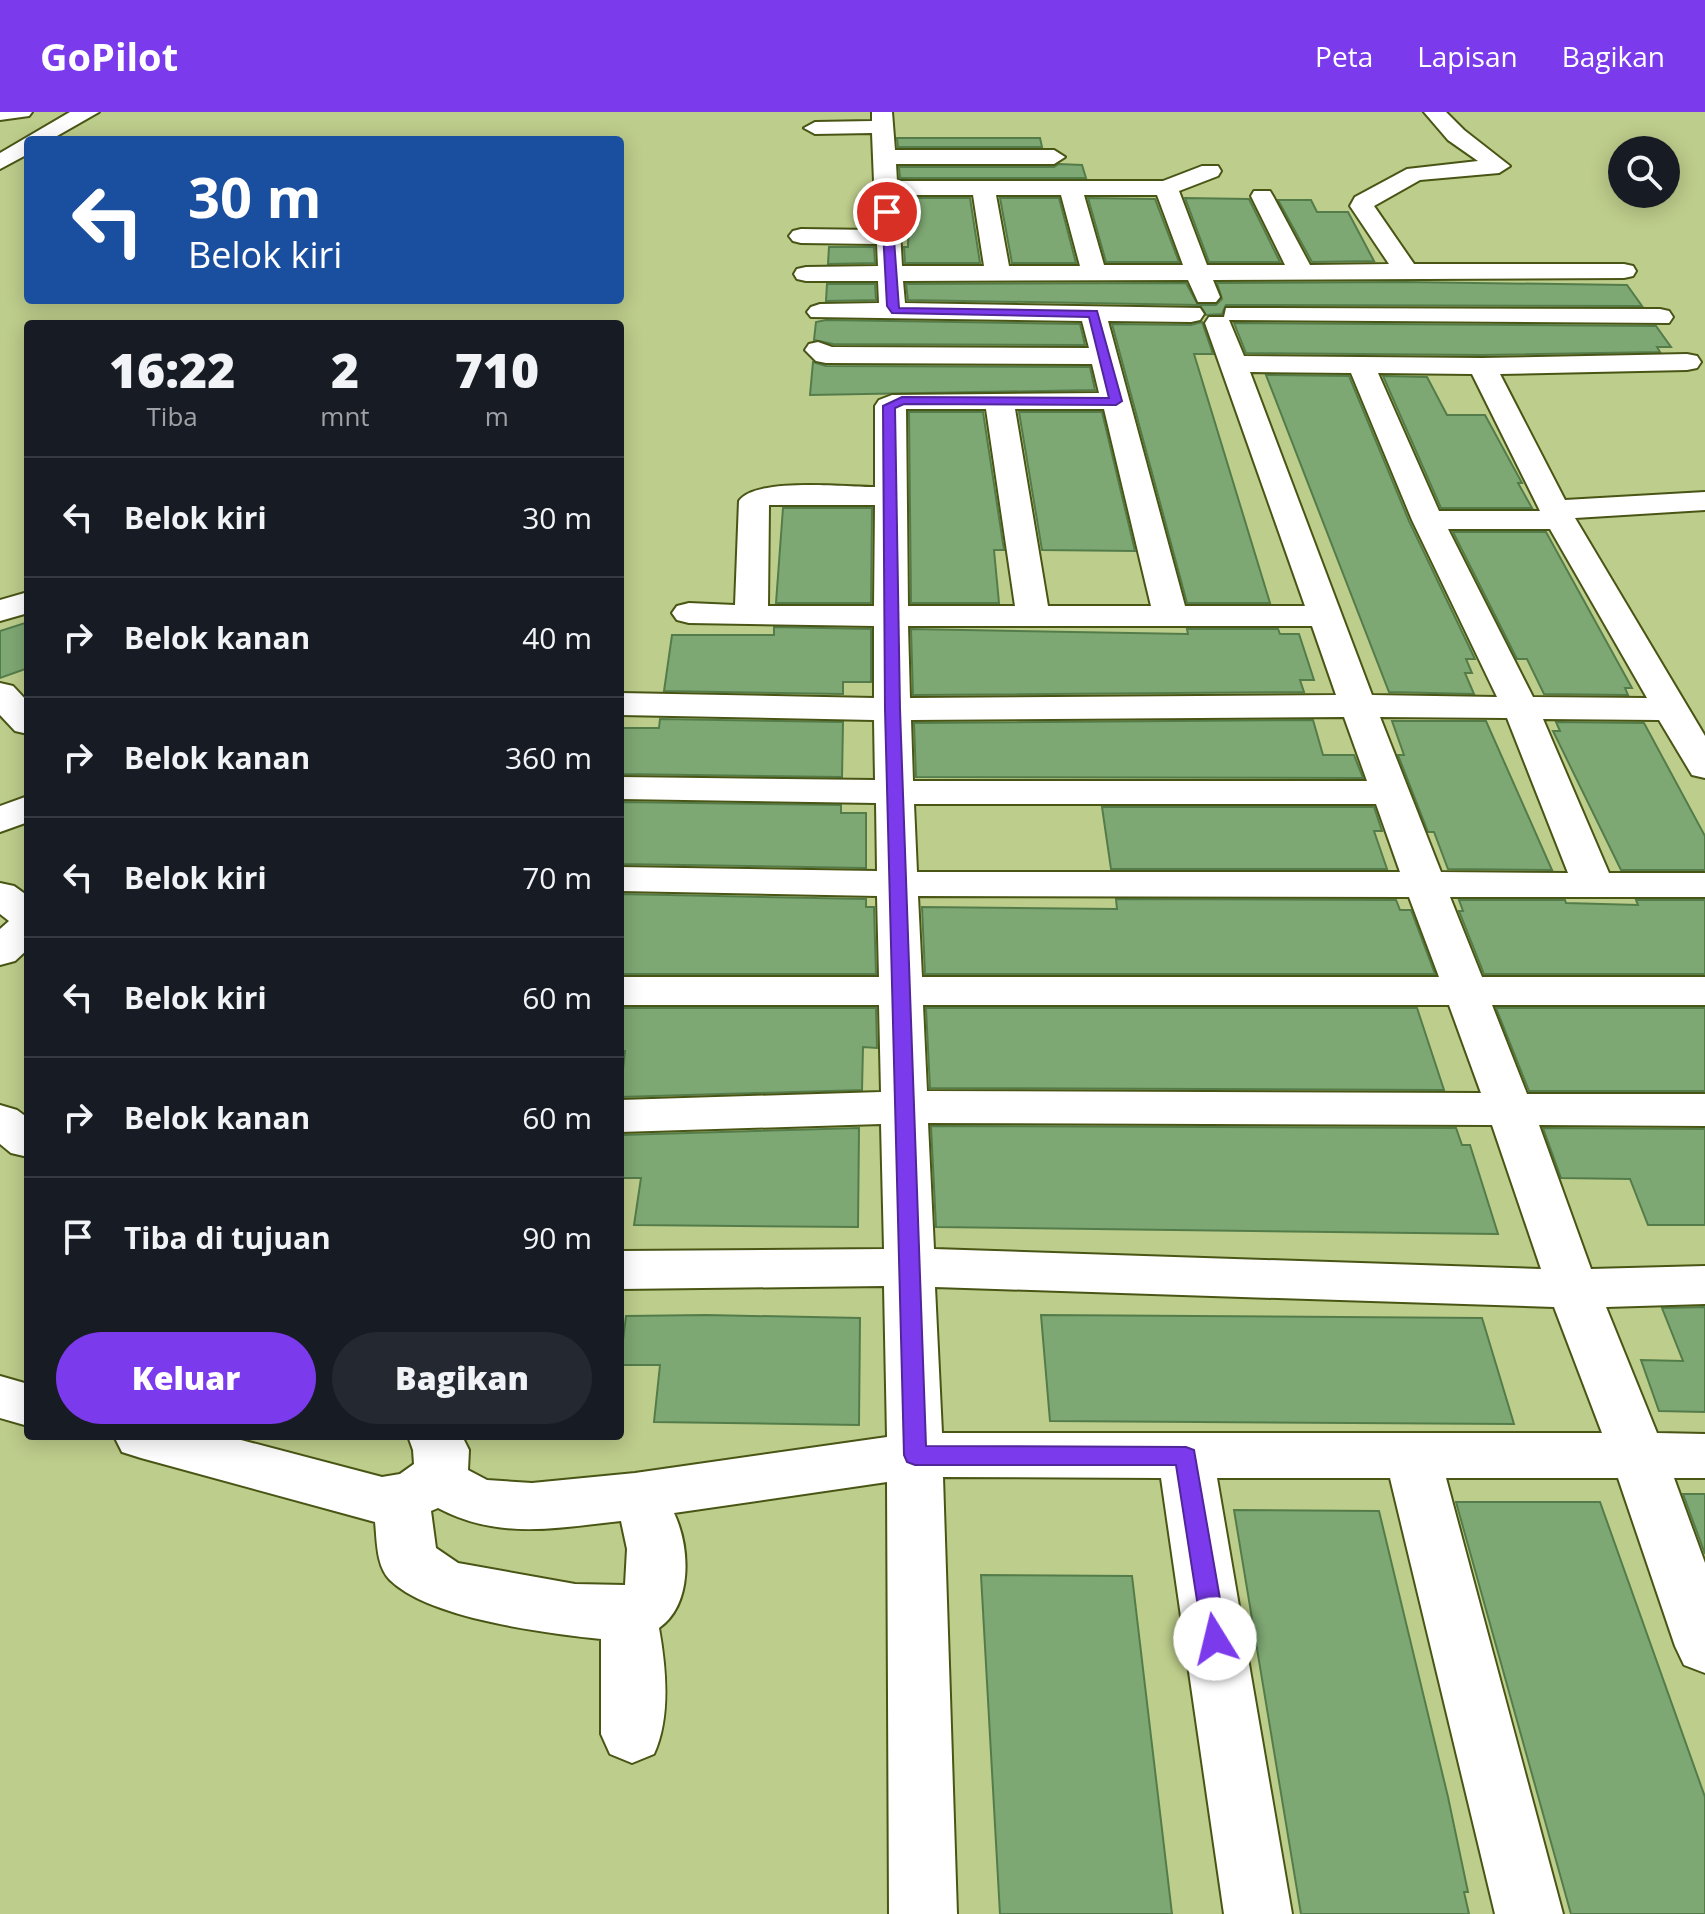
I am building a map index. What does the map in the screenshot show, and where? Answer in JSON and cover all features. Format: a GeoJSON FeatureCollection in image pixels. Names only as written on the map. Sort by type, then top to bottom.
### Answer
{"type":"FeatureCollection","features":[{"type":"Feature","properties":{"kind":"street"},"geometry":{"type":"LineString","coordinates":[[0,114],[22,112]]}},
{"type":"Feature","properties":{"kind":"street"},"geometry":{"type":"LineString","coordinates":[[41,136],[65,121],[88,112]]}},
{"type":"Feature","properties":{"kind":"street"},"geometry":{"type":"LineString","coordinates":[[1406,271],[1362,206],[1363,202],[1415,174],[1499,166],[1449,129],[1434,112]]}},
{"type":"Feature","properties":{"kind":"street"},"geometry":{"type":"LineString","coordinates":[[815,128],[886,125],[884,157],[892,306],[895,311]]}},
{"type":"Feature","properties":{"kind":"street"},"geometry":{"type":"LineString","coordinates":[[0,162],[24,147]]}},
{"type":"Feature","properties":{"kind":"street"},"geometry":{"type":"LineString","coordinates":[[884,157],[1069,157]]}},
{"type":"Feature","properties":{"kind":"street"},"geometry":{"type":"LineString","coordinates":[[886,188],[1166,188],[1210,171]]}},
{"type":"Feature","properties":{"kind":"street"},"geometry":{"type":"LineString","coordinates":[[983,188],[998,273]]}},
{"type":"Feature","properties":{"kind":"street"},"geometry":{"type":"LineString","coordinates":[[1071,188],[1094,273]]}},
{"type":"Feature","properties":{"kind":"street"},"geometry":{"type":"LineString","coordinates":[[1166,188],[1393,793],[1573,1289],[1639,1457],[1705,1646]]}},
{"type":"Feature","properties":{"kind":"street"},"geometry":{"type":"LineString","coordinates":[[1262,196],[1301,272]]}},
{"type":"Feature","properties":{"kind":"street"},"geometry":{"type":"LineString","coordinates":[[801,236],[888,237]]}},
{"type":"Feature","properties":{"kind":"street"},"geometry":{"type":"LineString","coordinates":[[806,274],[1624,271]]}},
{"type":"Feature","properties":{"kind":"street"},"geometry":{"type":"LineString","coordinates":[[820,312],[1660,317]]}},
{"type":"Feature","properties":{"kind":"street"},"geometry":{"type":"LineString","coordinates":[[1093,313],[1171,617]]}},
{"type":"Feature","properties":{"kind":"street"},"geometry":{"type":"LineString","coordinates":[[818,350],[826,355],[1104,356]]}},
{"type":"Feature","properties":{"kind":"street"},"geometry":{"type":"LineString","coordinates":[[1234,364],[1482,366],[1687,362]]}},
{"type":"Feature","properties":{"kind":"street"},"geometry":{"type":"LineString","coordinates":[[1361,365],[1428,520],[1521,709],[1593,884]]}},
{"type":"Feature","properties":{"kind":"street"},"geometry":{"type":"LineString","coordinates":[[1482,366],[1558,515],[1705,767]]}},
{"type":"Feature","properties":{"kind":"street"},"geometry":{"type":"LineString","coordinates":[[923,1914],[915,1455],[892,709],[889,406],[902,401],[1116,401]]}},
{"type":"Feature","properties":{"kind":"street"},"geometry":{"type":"LineString","coordinates":[[999,401],[1033,617]]}},
{"type":"Feature","properties":{"kind":"street"},"geometry":{"type":"LineString","coordinates":[[751,616],[754,501],[765,496],[889,496]]}},
{"type":"Feature","properties":{"kind":"street"},"geometry":{"type":"LineString","coordinates":[[1428,520],[1558,515],[1705,501]]}},
{"type":"Feature","properties":{"kind":"street"},"geometry":{"type":"LineString","coordinates":[[0,611],[24,603]]}},
{"type":"Feature","properties":{"kind":"street"},"geometry":{"type":"LineString","coordinates":[[689,613],[893,617],[1327,616]]}},
{"type":"Feature","properties":{"kind":"street"},"geometry":{"type":"LineString","coordinates":[[24,685],[0,693],[24,719]]}},
{"type":"Feature","properties":{"kind":"street"},"geometry":{"type":"LineString","coordinates":[[624,704],[892,709],[1358,706],[1669,709]]}},
{"type":"Feature","properties":{"kind":"street"},"geometry":{"type":"LineString","coordinates":[[624,788],[1393,793]]}},
{"type":"Feature","properties":{"kind":"street"},"geometry":{"type":"LineString","coordinates":[[0,820],[24,810]]}},
{"type":"Feature","properties":{"kind":"street"},"geometry":{"type":"LineString","coordinates":[[624,879],[897,884],[1705,885]]}},
{"type":"Feature","properties":{"kind":"street"},"geometry":{"type":"LineString","coordinates":[[0,895],[24,912]]}},
{"type":"Feature","properties":{"kind":"street"},"geometry":{"type":"LineString","coordinates":[[0,952],[24,930]]}},
{"type":"Feature","properties":{"kind":"street"},"geometry":{"type":"LineString","coordinates":[[624,991],[1705,991]]}},
{"type":"Feature","properties":{"kind":"street"},"geometry":{"type":"LineString","coordinates":[[624,1116],[905,1107],[1705,1110]]}},
{"type":"Feature","properties":{"kind":"street"},"geometry":{"type":"LineString","coordinates":[[624,1270],[909,1267],[1573,1289],[1705,1285]]}},
{"type":"Feature","properties":{"kind":"street"},"geometry":{"type":"LineString","coordinates":[[173,1440],[212,1445],[361,1496],[424,1472]]}},
{"type":"Feature","properties":{"kind":"street"},"geometry":{"type":"LineString","coordinates":[[424,1472],[479,1503],[532,1507],[635,1496],[915,1455],[1705,1456]]}},
{"type":"Feature","properties":{"kind":"street"},"geometry":{"type":"LineString","coordinates":[[1186,1456],[1258,1914]]}},
{"type":"Feature","properties":{"kind":"street"},"geometry":{"type":"LineString","coordinates":[[1412,1456],[1529,1914]]}},
{"type":"Feature","properties":{"kind":"street"},"geometry":{"type":"LineString","coordinates":[[424,1472],[409,1561],[434,1579],[453,1587],[609,1615],[638,1610],[651,1599],[658,1549],[650,1517],[635,1496]]}},
{"type":"Feature","properties":{"kind":"street"},"geometry":{"type":"LineString","coordinates":[[625,1613],[631,1630],[633,1662],[632,1734]]}},
{"type":"Feature","properties":{"kind":"building"},"geometry":{"type":"Polygon","coordinates":[[[897,138],[1040,138],[1042,147],[898,147],[897,138]]]}},
{"type":"Feature","properties":{"kind":"building"},"geometry":{"type":"Polygon","coordinates":[[[1059,164],[1082,165],[1086,178],[900,178],[899,167],[1054,167],[1059,164]]]}},
{"type":"Feature","properties":{"kind":"building"},"geometry":{"type":"Polygon","coordinates":[[[909,198],[970,198],[980,263],[905,263],[909,198]]]}},
{"type":"Feature","properties":{"kind":"building"},"geometry":{"type":"Polygon","coordinates":[[[1000,198],[1059,198],[1076,263],[1012,263],[1000,198]]]}},
{"type":"Feature","properties":{"kind":"building"},"geometry":{"type":"Polygon","coordinates":[[[1088,198],[1155,199],[1179,262],[1106,262],[1088,198]]]}},
{"type":"Feature","properties":{"kind":"building"},"geometry":{"type":"Polygon","coordinates":[[[1185,198],[1249,199],[1280,262],[1209,262],[1185,198]]]}},
{"type":"Feature","properties":{"kind":"building"},"geometry":{"type":"Polygon","coordinates":[[[1278,200],[1311,200],[1317,212],[1348,212],[1374,261],[1312,262],[1278,200]]]}},
{"type":"Feature","properties":{"kind":"building"},"geometry":{"type":"Polygon","coordinates":[[[829,247],[874,247],[875,263],[828,264],[829,247]]]}},
{"type":"Feature","properties":{"kind":"building"},"geometry":{"type":"Polygon","coordinates":[[[1186,283],[1198,305],[908,300],[906,284],[1186,283]]]}},
{"type":"Feature","properties":{"kind":"building"},"geometry":{"type":"Polygon","coordinates":[[[1217,283],[1627,285],[1642,306],[1226,305],[1222,314],[1206,315],[1200,305],[1216,305],[1222,299],[1217,283]]]}},
{"type":"Feature","properties":{"kind":"building"},"geometry":{"type":"Polygon","coordinates":[[[827,284],[875,284],[876,300],[826,301],[827,284]]]}},
{"type":"Feature","properties":{"kind":"building"},"geometry":{"type":"Polygon","coordinates":[[[816,322],[1080,324],[1085,345],[833,344],[814,340],[816,322]]]}},
{"type":"Feature","properties":{"kind":"building"},"geometry":{"type":"Polygon","coordinates":[[[1202,322],[1213,354],[1194,354],[1270,603],[1187,603],[1112,324],[1191,325],[1202,322]]]}},
{"type":"Feature","properties":{"kind":"building"},"geometry":{"type":"Polygon","coordinates":[[[1234,323],[1656,326],[1671,347],[1657,347],[1660,352],[1482,355],[1246,353],[1234,323]]]}},
{"type":"Feature","properties":{"kind":"building"},"geometry":{"type":"Polygon","coordinates":[[[813,362],[826,366],[1090,367],[1095,390],[810,395],[813,362]]]}},
{"type":"Feature","properties":{"kind":"building"},"geometry":{"type":"Polygon","coordinates":[[[1266,375],[1349,376],[1409,521],[1475,659],[1466,659],[1472,673],[1465,673],[1474,694],[1389,692],[1266,375]]]}},
{"type":"Feature","properties":{"kind":"building"},"geometry":{"type":"Polygon","coordinates":[[[1383,376],[1427,377],[1447,415],[1485,415],[1532,508],[1441,508],[1383,376]]]}},
{"type":"Feature","properties":{"kind":"building"},"geometry":{"type":"Polygon","coordinates":[[[909,412],[983,412],[1004,550],[994,550],[999,603],[911,603],[909,412]]]}},
{"type":"Feature","properties":{"kind":"building"},"geometry":{"type":"Polygon","coordinates":[[[1019,412],[1102,412],[1135,551],[1042,550],[1019,412]]]}},
{"type":"Feature","properties":{"kind":"building"},"geometry":{"type":"Polygon","coordinates":[[[783,508],[872,508],[871,603],[776,603],[783,508]]]}},
{"type":"Feature","properties":{"kind":"building"},"geometry":{"type":"Polygon","coordinates":[[[1453,532],[1546,532],[1632,688],[1625,688],[1628,695],[1544,694],[1527,659],[1517,659],[1453,532]]]}},
{"type":"Feature","properties":{"kind":"building"},"geometry":{"type":"Polygon","coordinates":[[[24,623],[24,669],[0,678],[0,631],[24,623]]]}},
{"type":"Feature","properties":{"kind":"building"},"geometry":{"type":"Polygon","coordinates":[[[774,627],[871,629],[871,682],[843,682],[843,694],[664,691],[672,635],[774,635],[774,627]]]}},
{"type":"Feature","properties":{"kind":"building"},"geometry":{"type":"Polygon","coordinates":[[[911,629],[1188,634],[1187,629],[1278,629],[1280,634],[1299,634],[1314,680],[1300,680],[1304,692],[913,695],[911,629]]]}},
{"type":"Feature","properties":{"kind":"building"},"geometry":{"type":"Polygon","coordinates":[[[660,719],[843,722],[842,777],[624,774],[624,728],[659,728],[660,719]]]}},
{"type":"Feature","properties":{"kind":"building"},"geometry":{"type":"Polygon","coordinates":[[[1313,720],[1323,755],[1354,755],[1363,778],[916,777],[914,723],[1313,720]]]}},
{"type":"Feature","properties":{"kind":"building"},"geometry":{"type":"Polygon","coordinates":[[[1392,721],[1486,721],[1552,870],[1448,869],[1434,832],[1428,832],[1398,755],[1404,755],[1392,721]]]}},
{"type":"Feature","properties":{"kind":"building"},"geometry":{"type":"Polygon","coordinates":[[[1556,722],[1644,723],[1705,836],[1705,870],[1621,870],[1553,731],[1560,731],[1556,722]]]}},
{"type":"Feature","properties":{"kind":"building"},"geometry":{"type":"Polygon","coordinates":[[[624,802],[841,805],[841,813],[866,813],[866,868],[624,864],[624,802]]]}},
{"type":"Feature","properties":{"kind":"building"},"geometry":{"type":"Polygon","coordinates":[[[1102,807],[1374,807],[1382,831],[1374,831],[1387,869],[1111,869],[1102,807]]]}},
{"type":"Feature","properties":{"kind":"building"},"geometry":{"type":"Polygon","coordinates":[[[624,894],[866,899],[866,907],[874,907],[876,974],[624,974],[624,894]]]}},
{"type":"Feature","properties":{"kind":"building"},"geometry":{"type":"Polygon","coordinates":[[[1116,899],[1396,900],[1400,910],[1411,910],[1435,974],[925,974],[922,907],[1117,909],[1116,899]]]}},
{"type":"Feature","properties":{"kind":"building"},"geometry":{"type":"Polygon","coordinates":[[[1459,900],[1565,900],[1566,903],[1638,905],[1636,900],[1705,900],[1705,974],[1484,974],[1459,911],[1463,911],[1459,900]]]}},
{"type":"Feature","properties":{"kind":"building"},"geometry":{"type":"Polygon","coordinates":[[[624,1008],[876,1008],[877,1048],[863,1047],[862,1090],[624,1097],[624,1008]]]}},
{"type":"Feature","properties":{"kind":"building"},"geometry":{"type":"Polygon","coordinates":[[[926,1008],[1417,1008],[1444,1090],[930,1088],[926,1008]]]}},
{"type":"Feature","properties":{"kind":"building"},"geometry":{"type":"Polygon","coordinates":[[[1496,1008],[1705,1008],[1705,1091],[1529,1091],[1496,1008]]]}},
{"type":"Feature","properties":{"kind":"building"},"geometry":{"type":"Polygon","coordinates":[[[931,1126],[1456,1128],[1462,1145],[1470,1145],[1498,1234],[936,1227],[931,1126]]]}},
{"type":"Feature","properties":{"kind":"building"},"geometry":{"type":"Polygon","coordinates":[[[859,1128],[858,1227],[634,1225],[641,1178],[624,1178],[624,1135],[859,1128]]]}},
{"type":"Feature","properties":{"kind":"building"},"geometry":{"type":"Polygon","coordinates":[[[1543,1128],[1705,1129],[1705,1225],[1648,1225],[1630,1179],[1561,1178],[1543,1128]]]}},
{"type":"Feature","properties":{"kind":"building"},"geometry":{"type":"Polygon","coordinates":[[[1705,1307],[1705,1412],[1659,1411],[1641,1360],[1683,1361],[1662,1308],[1705,1307]]]}},
{"type":"Feature","properties":{"kind":"building"},"geometry":{"type":"Polygon","coordinates":[[[1041,1315],[1482,1318],[1514,1424],[1050,1421],[1041,1315]]]}},
{"type":"Feature","properties":{"kind":"building"},"geometry":{"type":"Polygon","coordinates":[[[626,1316],[860,1318],[859,1425],[654,1422],[660,1365],[624,1365],[626,1316]]]}},
{"type":"Feature","properties":{"kind":"building"},"geometry":{"type":"Polygon","coordinates":[[[1683,1494],[1705,1494],[1705,1554],[1683,1494]]]}},
{"type":"Feature","properties":{"kind":"building"},"geometry":{"type":"Polygon","coordinates":[[[1456,1502],[1600,1502],[1705,1797],[1705,1914],[1571,1914],[1456,1502]]]}},
{"type":"Feature","properties":{"kind":"building"},"geometry":{"type":"Polygon","coordinates":[[[1234,1510],[1379,1511],[1448,1797],[1468,1892],[1464,1892],[1469,1914],[1301,1914],[1234,1510]]]}},
{"type":"Feature","properties":{"kind":"building"},"geometry":{"type":"Polygon","coordinates":[[[981,1575],[1132,1576],[1172,1914],[1000,1914],[981,1575]]]}},
{"type":"Feature","properties":{"kind":"route"},"geometry":{"type":"LineString","coordinates":[[887,212],[892,306],[895,311],[1093,313],[1116,401],[902,401],[889,406],[892,709],[915,1455],[1186,1456],[1215,1639]]}}]}
